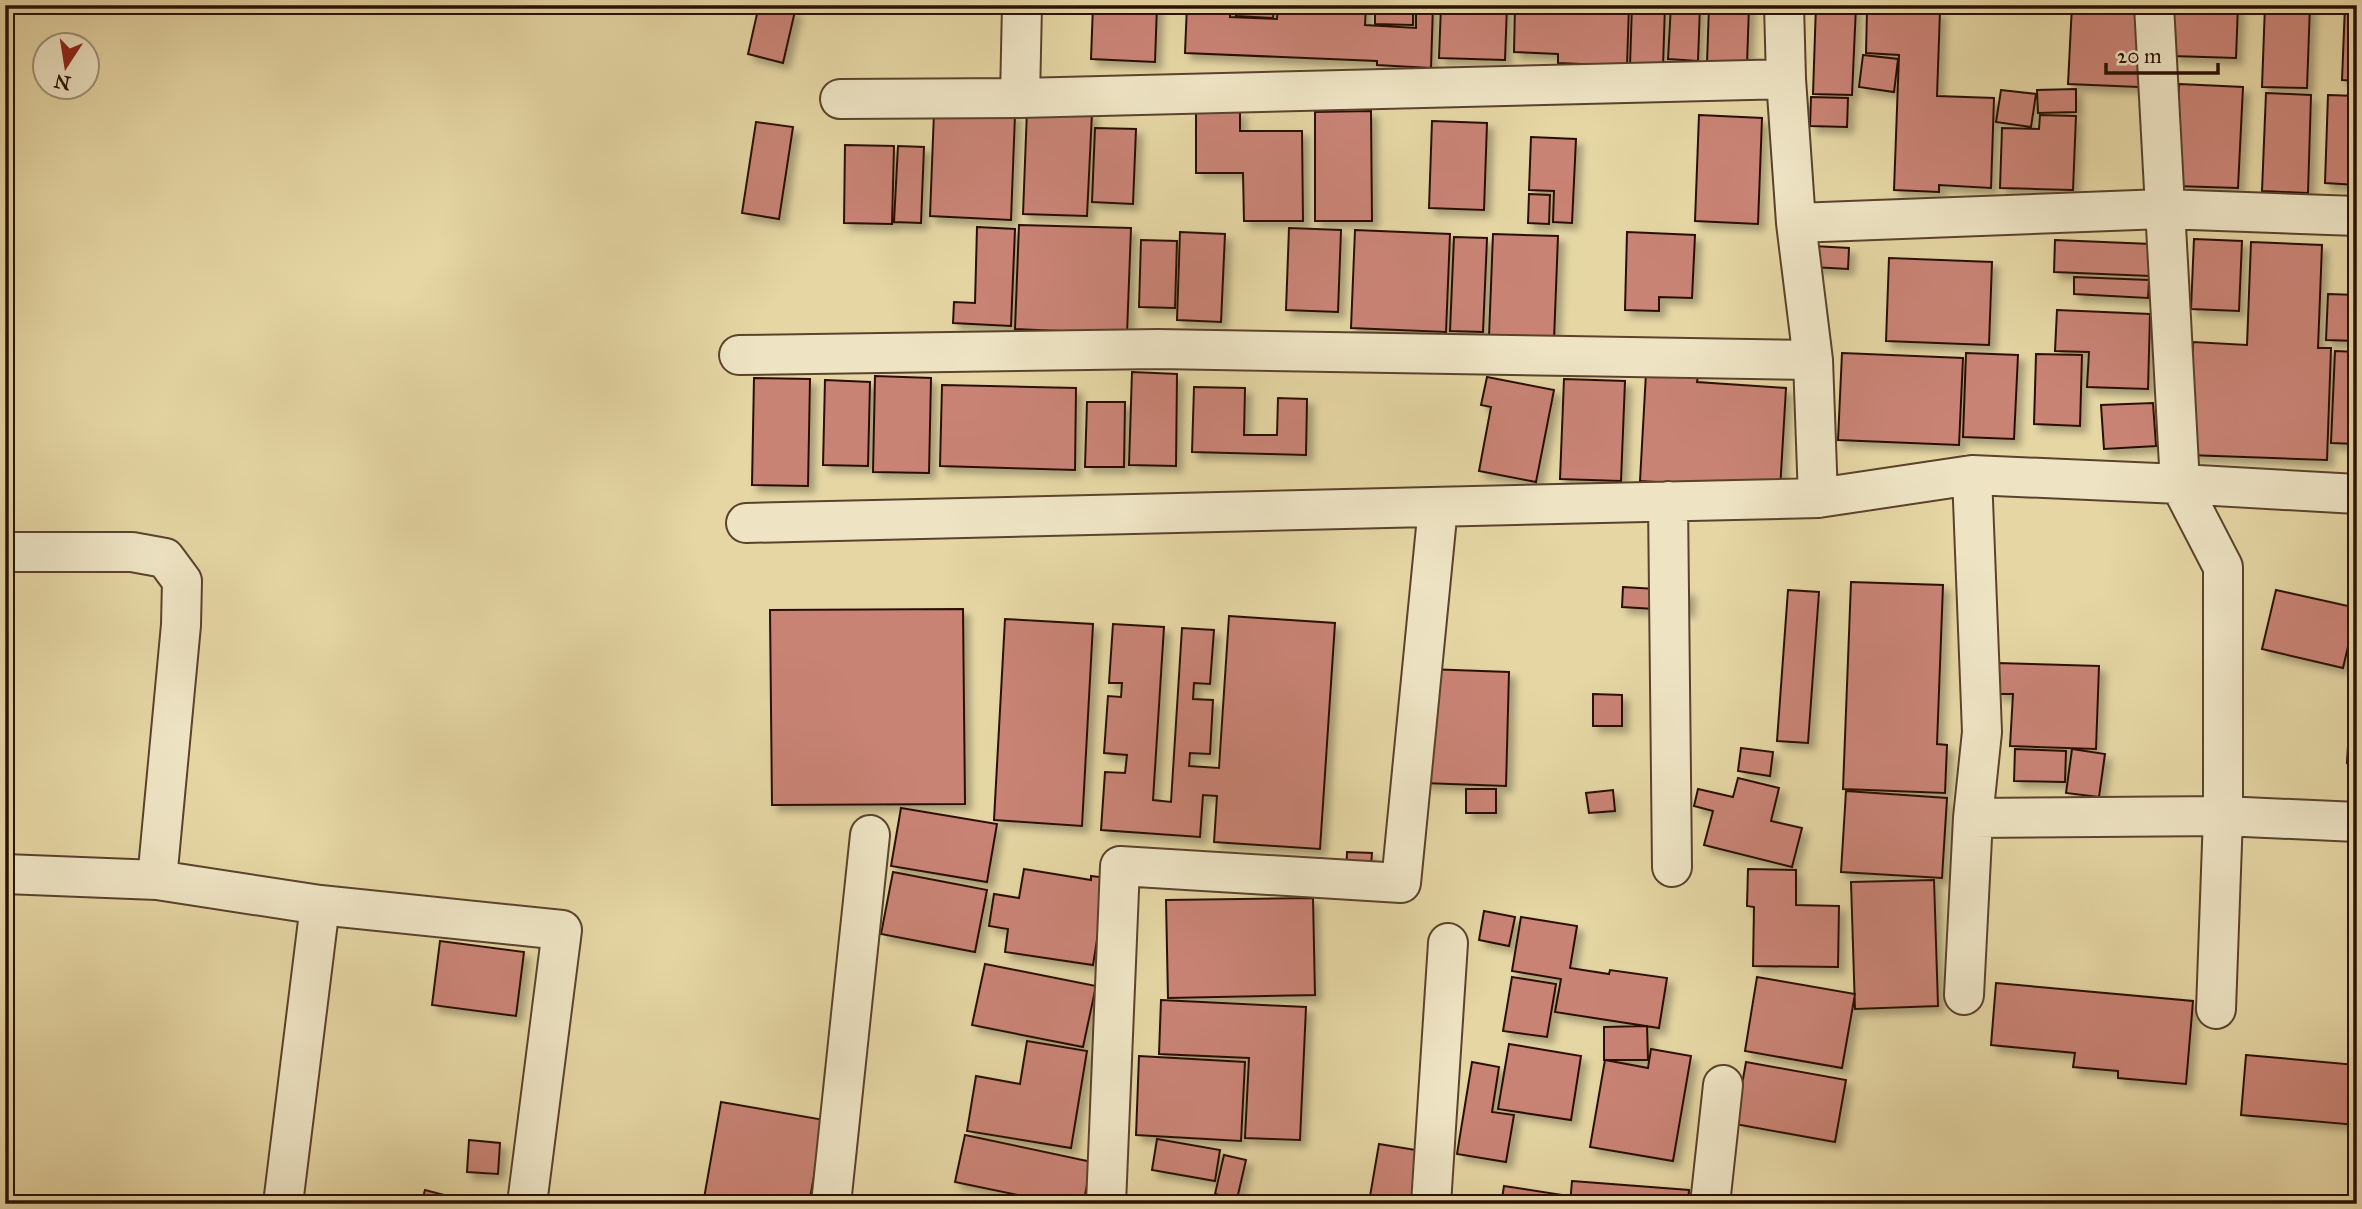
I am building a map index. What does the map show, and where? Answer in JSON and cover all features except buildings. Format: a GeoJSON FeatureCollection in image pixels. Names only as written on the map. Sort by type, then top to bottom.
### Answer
{"type":"FeatureCollection","features":[{"type":"Feature","properties":{"kind":"street"},"geometry":{"type":"LineString","coordinates":[[1020,98],[1022,5]]}},
{"type":"Feature","properties":{"kind":"street"},"geometry":{"type":"LineString","coordinates":[[1784,5],[1796,223],[1814,360],[1818,498]]}},
{"type":"Feature","properties":{"kind":"street"},"geometry":{"type":"LineString","coordinates":[[2154,5],[2180,484],[2223,567],[2223,816],[2216,1009]]}},
{"type":"Feature","properties":{"kind":"street"},"geometry":{"type":"LineString","coordinates":[[840,99],[1020,98],[1786,79]]}},
{"type":"Feature","properties":{"kind":"street"},"geometry":{"type":"LineString","coordinates":[[1796,223],[2163,209],[2357,216]]}},
{"type":"Feature","properties":{"kind":"street"},"geometry":{"type":"LineString","coordinates":[[739,355],[1158,349],[1814,360]]}},
{"type":"Feature","properties":{"kind":"street"},"geometry":{"type":"LineString","coordinates":[[1964,995],[1973,818],[1982,732],[1972,475]]}},
{"type":"Feature","properties":{"kind":"street"},"geometry":{"type":"LineString","coordinates":[[746,523],[1818,498],[1972,475],[2357,494]]}},
{"type":"Feature","properties":{"kind":"street"},"geometry":{"type":"LineString","coordinates":[[1668,501],[1672,867]]}},
{"type":"Feature","properties":{"kind":"street"},"geometry":{"type":"LineString","coordinates":[[1107,1204],[1121,866],[1401,883],[1438,507]]}},
{"type":"Feature","properties":{"kind":"street"},"geometry":{"type":"LineString","coordinates":[[5,552],[132,552],[165,558],[182,581],[181,625],[157,880]]}},
{"type":"Feature","properties":{"kind":"street"},"geometry":{"type":"LineString","coordinates":[[1973,818],[2223,816],[2357,822]]}},
{"type":"Feature","properties":{"kind":"street"},"geometry":{"type":"LineString","coordinates":[[831,1204],[870,835]]}},
{"type":"Feature","properties":{"kind":"street"},"geometry":{"type":"LineString","coordinates":[[5,874],[157,880],[320,905],[562,930],[527,1204]]}},
{"type":"Feature","properties":{"kind":"street"},"geometry":{"type":"LineString","coordinates":[[283,1204],[320,905]]}},
{"type":"Feature","properties":{"kind":"street"},"geometry":{"type":"LineString","coordinates":[[1430,1204],[1448,943]]}},
{"type":"Feature","properties":{"kind":"street"},"geometry":{"type":"LineString","coordinates":[[1710,1204],[1723,1085]]}}]}
